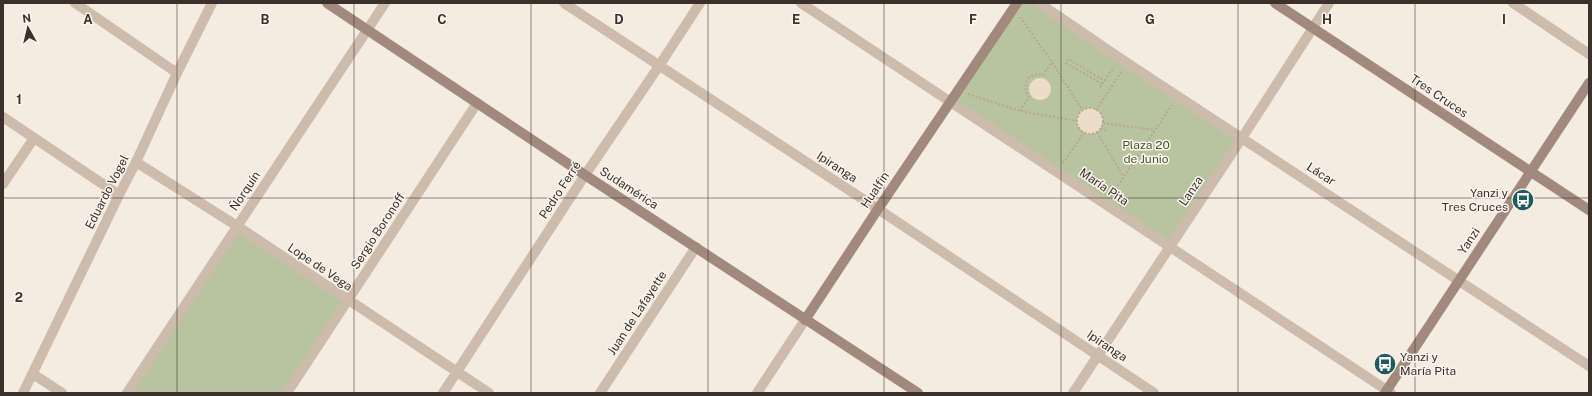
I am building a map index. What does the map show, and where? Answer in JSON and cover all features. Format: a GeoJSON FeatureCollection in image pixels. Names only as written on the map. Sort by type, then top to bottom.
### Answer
{"type":"FeatureCollection","features":[{"type":"Feature","properties":{"kind":"street"},"geometry":{"type":"LineString","coordinates":[[75,3],[177,73]]}},
{"type":"Feature","properties":{"kind":"street","name":"Eduardo Vogel"},"geometry":{"type":"LineString","coordinates":[[23,393],[212,3]]}},
{"type":"Feature","properties":{"kind":"street","name":"Sudamérica"},"geometry":{"type":"LineString","coordinates":[[327,3],[477,104],[918,393]]}},
{"type":"Feature","properties":{"kind":"street","name":"Ñorquín"},"geometry":{"type":"LineString","coordinates":[[127,393],[385,3]]}},
{"type":"Feature","properties":{"kind":"street","name":"Ipiranga"},"geometry":{"type":"LineString","coordinates":[[564,3],[878,209],[1154,393]]}},
{"type":"Feature","properties":{"kind":"street","name":"Pedro Ferré"},"geometry":{"type":"LineString","coordinates":[[443,393],[585,175],[700,3]]}},
{"type":"Feature","properties":{"kind":"street","name":"María Pita"},"geometry":{"type":"LineString","coordinates":[[801,3],[950,103],[1057,171],[1388,392]]}},
{"type":"Feature","properties":{"kind":"street","name":"Lácar"},"geometry":{"type":"LineString","coordinates":[[1039,3],[1123,60],[1589,366]]}},
{"type":"Feature","properties":{"kind":"street","name":"Tres Cruces"},"geometry":{"type":"LineString","coordinates":[[1275,3],[1589,210]]}},
{"type":"Feature","properties":{"kind":"street","name":"Lanza"},"geometry":{"type":"LineString","coordinates":[[1073,393],[1242,138],[1329,3]]}},
{"type":"Feature","properties":{"kind":"street"},"geometry":{"type":"LineString","coordinates":[[1513,3],[1589,54]]}},
{"type":"Feature","properties":{"kind":"street","name":"Hualfin"},"geometry":{"type":"LineString","coordinates":[[757,393],[1015,5]]}},
{"type":"Feature","properties":{"kind":"street","name":"Yanzi"},"geometry":{"type":"LineString","coordinates":[[1388,392],[1459,280],[1589,83]]}},
{"type":"Feature","properties":{"kind":"street","name":"Sergio Boronoff"},"geometry":{"type":"LineString","coordinates":[[287,393],[477,104]]}},
{"type":"Feature","properties":{"kind":"street"},"geometry":{"type":"LineString","coordinates":[[3,117],[119,195]]}},
{"type":"Feature","properties":{"kind":"street"},"geometry":{"type":"LineString","coordinates":[[3,184],[34,138]]}},
{"type":"Feature","properties":{"kind":"street","name":"Lope de Vega"},"geometry":{"type":"LineString","coordinates":[[136,162],[237,226],[348,301],[489,393]]}},
{"type":"Feature","properties":{"kind":"street","name":"Juan de Lafayette"},"geometry":{"type":"LineString","coordinates":[[600,393],[696,247]]}},
{"type":"Feature","properties":{"kind":"street"},"geometry":{"type":"LineString","coordinates":[[33,374],[62,393]]}},
{"type":"Feature","properties":{"kind":"path"},"geometry":{"type":"LineString","coordinates":[[1015,5],[1083,111]]}},
{"type":"Feature","properties":{"kind":"path"},"geometry":{"type":"LineString","coordinates":[[1102,84],[1066,63],[1068,59],[1105,80]]}},
{"type":"Feature","properties":{"kind":"path"},"geometry":{"type":"LineString","coordinates":[[1100,87],[1123,60]]}},
{"type":"Feature","properties":{"kind":"path"},"geometry":{"type":"LineString","coordinates":[[1096,110],[1123,60]]}},
{"type":"Feature","properties":{"kind":"path"},"geometry":{"type":"LineString","coordinates":[[1042,78],[1052,62]]}},
{"type":"Feature","properties":{"kind":"path"},"geometry":{"type":"LineString","coordinates":[[1020,111],[1030,96],[1025,88],[1027,80],[1035,74],[1043,75]]}},
{"type":"Feature","properties":{"kind":"path"},"geometry":{"type":"LineString","coordinates":[[958,90],[1020,111],[1077,121]]}},
{"type":"Feature","properties":{"kind":"path"},"geometry":{"type":"LineString","coordinates":[[1106,204],[1154,130],[1179,96]]}},
{"type":"Feature","properties":{"kind":"path"},"geometry":{"type":"LineString","coordinates":[[1089,109],[1096,110],[1102,115],[1103,123],[1097,132],[1093,134],[1084,133],[1079,128],[1077,121],[1078,117],[1083,111],[1089,109]]}},
{"type":"Feature","properties":{"kind":"path"},"geometry":{"type":"LineString","coordinates":[[1103,123],[1154,130]]}},
{"type":"Feature","properties":{"kind":"path"},"geometry":{"type":"LineString","coordinates":[[1101,128],[1108,132]]}},
{"type":"Feature","properties":{"kind":"path"},"geometry":{"type":"LineString","coordinates":[[1097,132],[1124,176]]}},
{"type":"Feature","properties":{"kind":"path"},"geometry":{"type":"LineString","coordinates":[[1057,171],[1084,133]]}},
{"type":"Feature","properties":{"kind":"green space","name":"Plaza 20 de Junio"},"geometry":{"type":"Polygon","coordinates":[[[1017,3],[1039,3],[1242,138],[1170,247],[950,103],[1017,3]]]}},
{"type":"Feature","properties":{"kind":"green space"},"geometry":{"type":"Polygon","coordinates":[[[237,226],[348,301],[287,393],[127,393],[237,226]]]}},
{"type":"Feature","properties":{"kind":"shaded area"},"geometry":{"type":"Polygon","coordinates":[[[1040,78],[1048,81],[1051,89],[1048,97],[1040,100],[1032,97],[1029,89],[1032,81],[1040,78]]]}},
{"type":"Feature","properties":{"kind":"shaded area"},"geometry":{"type":"Polygon","coordinates":[[[1090,108],[1099,112],[1103,121],[1099,130],[1090,134],[1081,130],[1077,121],[1081,112],[1090,108]]]}},
{"type":"Feature","properties":{"kind":"place","name":"Yanzi y Tres Cruces"},"geometry":{"type":"Point","coordinates":[1523,200]}},
{"type":"Feature","properties":{"kind":"place","name":"Yanzi y María Pita"},"geometry":{"type":"Point","coordinates":[1385,364]}}]}
